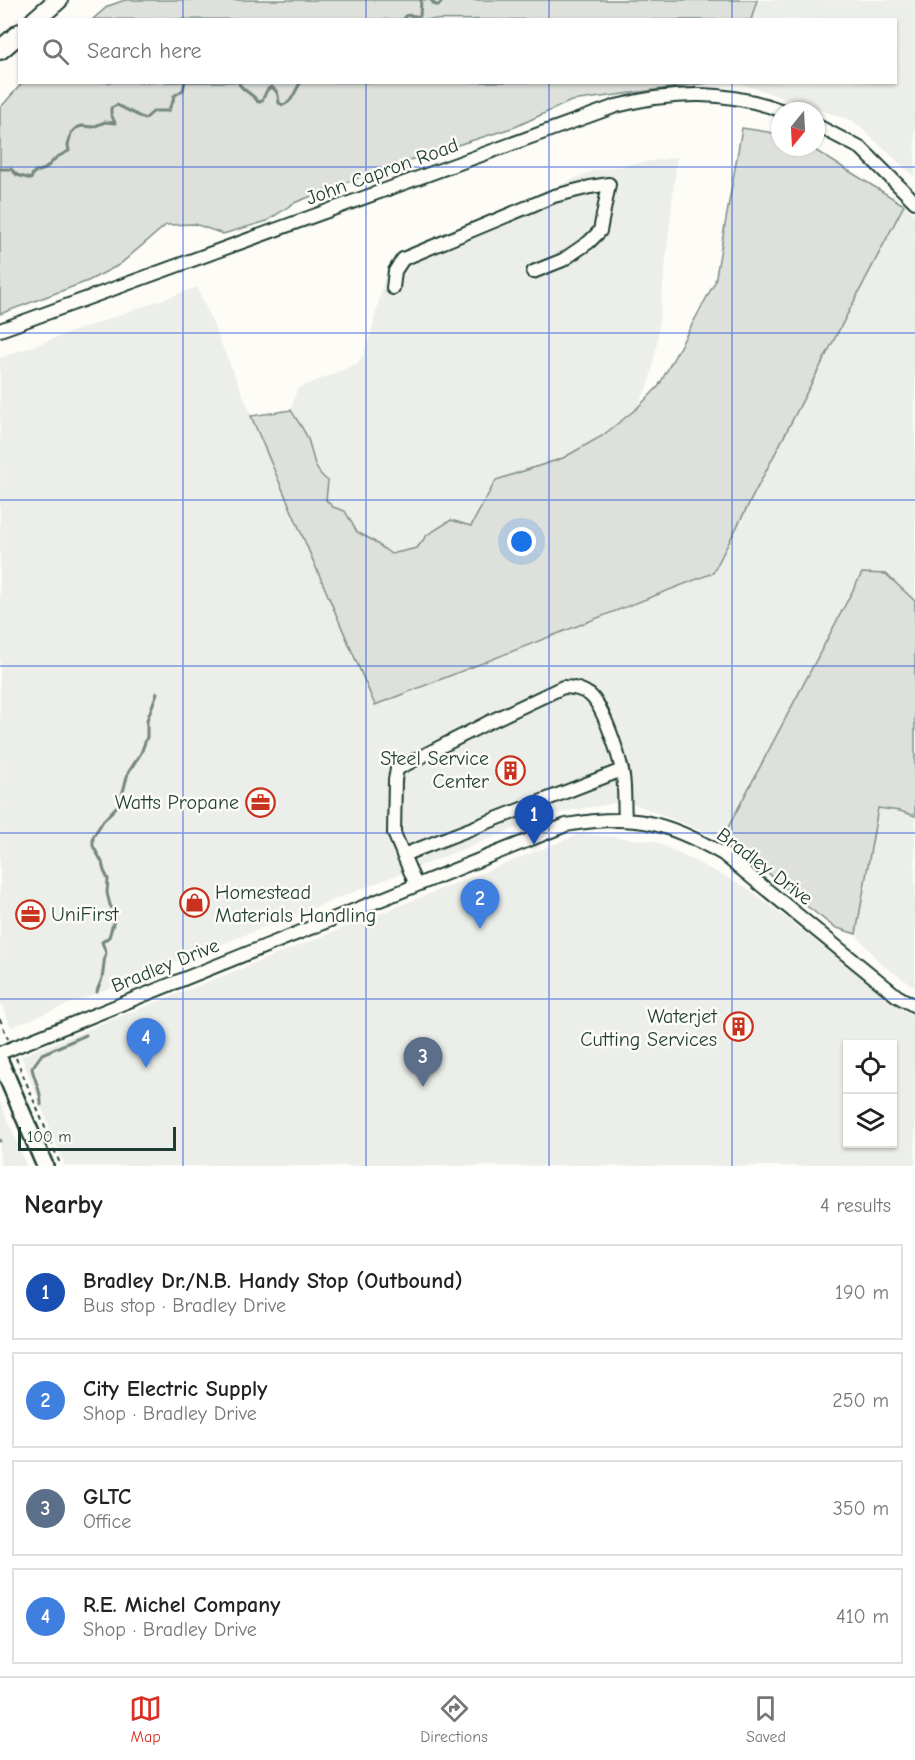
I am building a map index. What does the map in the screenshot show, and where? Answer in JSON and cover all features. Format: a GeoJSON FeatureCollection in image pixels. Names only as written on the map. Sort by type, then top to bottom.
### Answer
{"type":"FeatureCollection","features":[{"type":"Feature","properties":{"kind":"highway"},"geometry":{"type":"LineString","coordinates":[[37,18],[58,0]]}},
{"type":"Feature","properties":{"kind":"highway"},"geometry":{"type":"LineString","coordinates":[[0,50],[18,35]]}},
{"type":"Feature","properties":{"kind":"main road"},"geometry":{"type":"LineString","coordinates":[[0,1061],[45,1166]]}},
{"type":"Feature","properties":{"kind":"street","name":"John Capron Road"},"geometry":{"type":"LineString","coordinates":[[0,330],[616,106],[661,96],[704,94],[729,96],[771,106]]}},
{"type":"Feature","properties":{"kind":"street"},"geometry":{"type":"LineString","coordinates":[[825,130],[862,149],[915,202]]}},
{"type":"Feature","properties":{"kind":"street"},"geometry":{"type":"LineString","coordinates":[[393,288],[395,271],[403,259],[554,196],[609,184],[600,231],[589,243],[563,260],[532,272]]}},
{"type":"Feature","properties":{"kind":"street"},"geometry":{"type":"LineString","coordinates":[[416,885],[394,833],[396,772],[400,766],[563,687],[576,688],[596,702],[611,736],[622,770],[625,818]]}},
{"type":"Feature","properties":{"kind":"street"},"geometry":{"type":"LineString","coordinates":[[403,855],[622,770]]}},
{"type":"Feature","properties":{"kind":"street","name":"Bradley Drive"},"geometry":{"type":"LineString","coordinates":[[0,1053],[566,825],[591,820],[625,818],[661,825],[696,839],[723,854],[897,996],[915,1005]]}},
{"type":"Feature","properties":{"kind":"path"},"geometry":{"type":"LineString","coordinates":[[0,1019],[5,1030]]}},
{"type":"Feature","properties":{"kind":"path"},"geometry":{"type":"LineString","coordinates":[[18,1063],[61,1166]]}},
{"type":"Feature","properties":{"kind":"shaded area"},"geometry":{"type":"Polygon","coordinates":[[[125,0],[757,0],[752,18],[94,18],[108,6],[125,0]]]}},
{"type":"Feature","properties":{"kind":"shaded area"},"geometry":{"type":"Polygon","coordinates":[[[757,0],[915,0],[915,177],[853,121],[825,112],[825,102],[796,102],[742,84],[897,84],[897,18],[751,18],[757,0]]]}},
{"type":"Feature","properties":{"kind":"shaded area"},"geometry":{"type":"Polygon","coordinates":[[[21,84],[700,84],[571,101],[515,127],[381,169],[294,203],[267,221],[223,234],[195,224],[166,225],[119,265],[88,281],[0,314],[0,108],[21,84]]]}},
{"type":"Feature","properties":{"kind":"shaded area"},"geometry":{"type":"Polygon","coordinates":[[[742,128],[771,133],[771,156],[825,156],[904,205],[713,573],[375,705],[251,416],[291,410],[308,439],[316,467],[328,481],[326,500],[333,507],[345,511],[357,532],[391,554],[417,548],[427,535],[451,520],[471,526],[496,480],[563,458],[602,436],[636,409],[658,387],[715,282],[742,128]]]}},
{"type":"Feature","properties":{"kind":"shaded area"},"geometry":{"type":"Polygon","coordinates":[[[677,157],[656,351],[649,383],[636,409],[602,436],[563,458],[496,480],[471,526],[427,535],[417,548],[391,554],[357,532],[345,511],[333,507],[326,500],[328,481],[320,475],[312,459],[307,438],[291,410],[297,389],[357,364],[364,354],[386,272],[394,255],[595,170],[677,157]]]}},
{"type":"Feature","properties":{"kind":"shaded area"},"geometry":{"type":"Polygon","coordinates":[[[904,205],[915,215],[915,601],[886,574],[862,573],[722,839],[627,801],[552,814],[11,1027],[0,1000],[0,358],[197,287],[375,705],[713,573],[904,205]]]}},
{"type":"Feature","properties":{"kind":"shaded area"},"geometry":{"type":"Polygon","coordinates":[[[862,573],[886,574],[915,601],[915,816],[878,808],[856,934],[834,927],[736,846],[722,839],[862,573]]]}},
{"type":"Feature","properties":{"kind":"shaded area"},"geometry":{"type":"Polygon","coordinates":[[[878,808],[915,816],[915,987],[881,964],[856,934],[878,808]]]}},
{"type":"Feature","properties":{"kind":"shaded area"},"geometry":{"type":"Polygon","coordinates":[[[580,834],[654,841],[746,887],[915,1019],[915,1166],[65,1166],[21,1056],[580,834]]]}},
{"type":"Feature","properties":{"kind":"shaded area"},"geometry":{"type":"Polygon","coordinates":[[[0,1101],[26,1164],[27,1166],[0,1166],[0,1101]]]}},
{"type":"Feature","properties":{"kind":"waterway"},"geometry":{"type":"LineString","coordinates":[[404,18],[409,15],[420,16],[421,0]]}},
{"type":"Feature","properties":{"kind":"waterway"},"geometry":{"type":"LineString","coordinates":[[431,0],[435,5],[439,5],[443,0]]}},
{"type":"Feature","properties":{"kind":"waterway"},"geometry":{"type":"LineString","coordinates":[[0,169],[11,169],[17,175],[31,179],[33,173],[45,169],[57,157],[69,151],[71,133],[76,128],[93,127],[105,122],[115,123],[111,108],[117,105],[145,119],[154,111],[168,111],[174,96],[183,90],[184,84]]}},
{"type":"Feature","properties":{"kind":"waterway"},"geometry":{"type":"LineString","coordinates":[[240,84],[258,102],[262,101],[271,87],[277,92],[279,103],[283,105],[292,98],[300,84]]}},
{"type":"Feature","properties":{"kind":"waterway"},"geometry":{"type":"LineString","coordinates":[[97,992],[106,953],[102,942],[109,937],[115,917],[107,893],[108,879],[93,846],[93,837],[103,821],[120,803],[128,773],[141,753],[147,737],[147,720],[157,693]]}},
{"type":"Feature","properties":{"kind":"waterway"},"geometry":{"type":"LineString","coordinates":[[41,1105],[32,1068],[42,1054],[86,1035]]}},
{"type":"Feature","properties":{"kind":"place","name":"Steel Service Center"},"geometry":{"type":"Point","coordinates":[510,770]}},
{"type":"Feature","properties":{"kind":"place","name":"Watts Propane"},"geometry":{"type":"Point","coordinates":[260,802]}},
{"type":"Feature","properties":{"kind":"place","name":"Bradley Dr./N.B. Handy Stop (Outbound)"},"geometry":{"type":"Point","coordinates":[534,845]}},
{"type":"Feature","properties":{"kind":"place","name":"Homestead Materials Handling"},"geometry":{"type":"Point","coordinates":[194,903]}},
{"type":"Feature","properties":{"kind":"place","name":"UniFirst"},"geometry":{"type":"Point","coordinates":[30,914]}},
{"type":"Feature","properties":{"kind":"place","name":"City Electric Supply"},"geometry":{"type":"Point","coordinates":[480,929]}},
{"type":"Feature","properties":{"kind":"place","name":"Waterjet Cutting Services"},"geometry":{"type":"Point","coordinates":[738,1027]}},
{"type":"Feature","properties":{"kind":"place","name":"R.E. Michel Company"},"geometry":{"type":"Point","coordinates":[146,1068]}},
{"type":"Feature","properties":{"kind":"place","name":"GLTC"},"geometry":{"type":"Point","coordinates":[423,1087]}}]}
